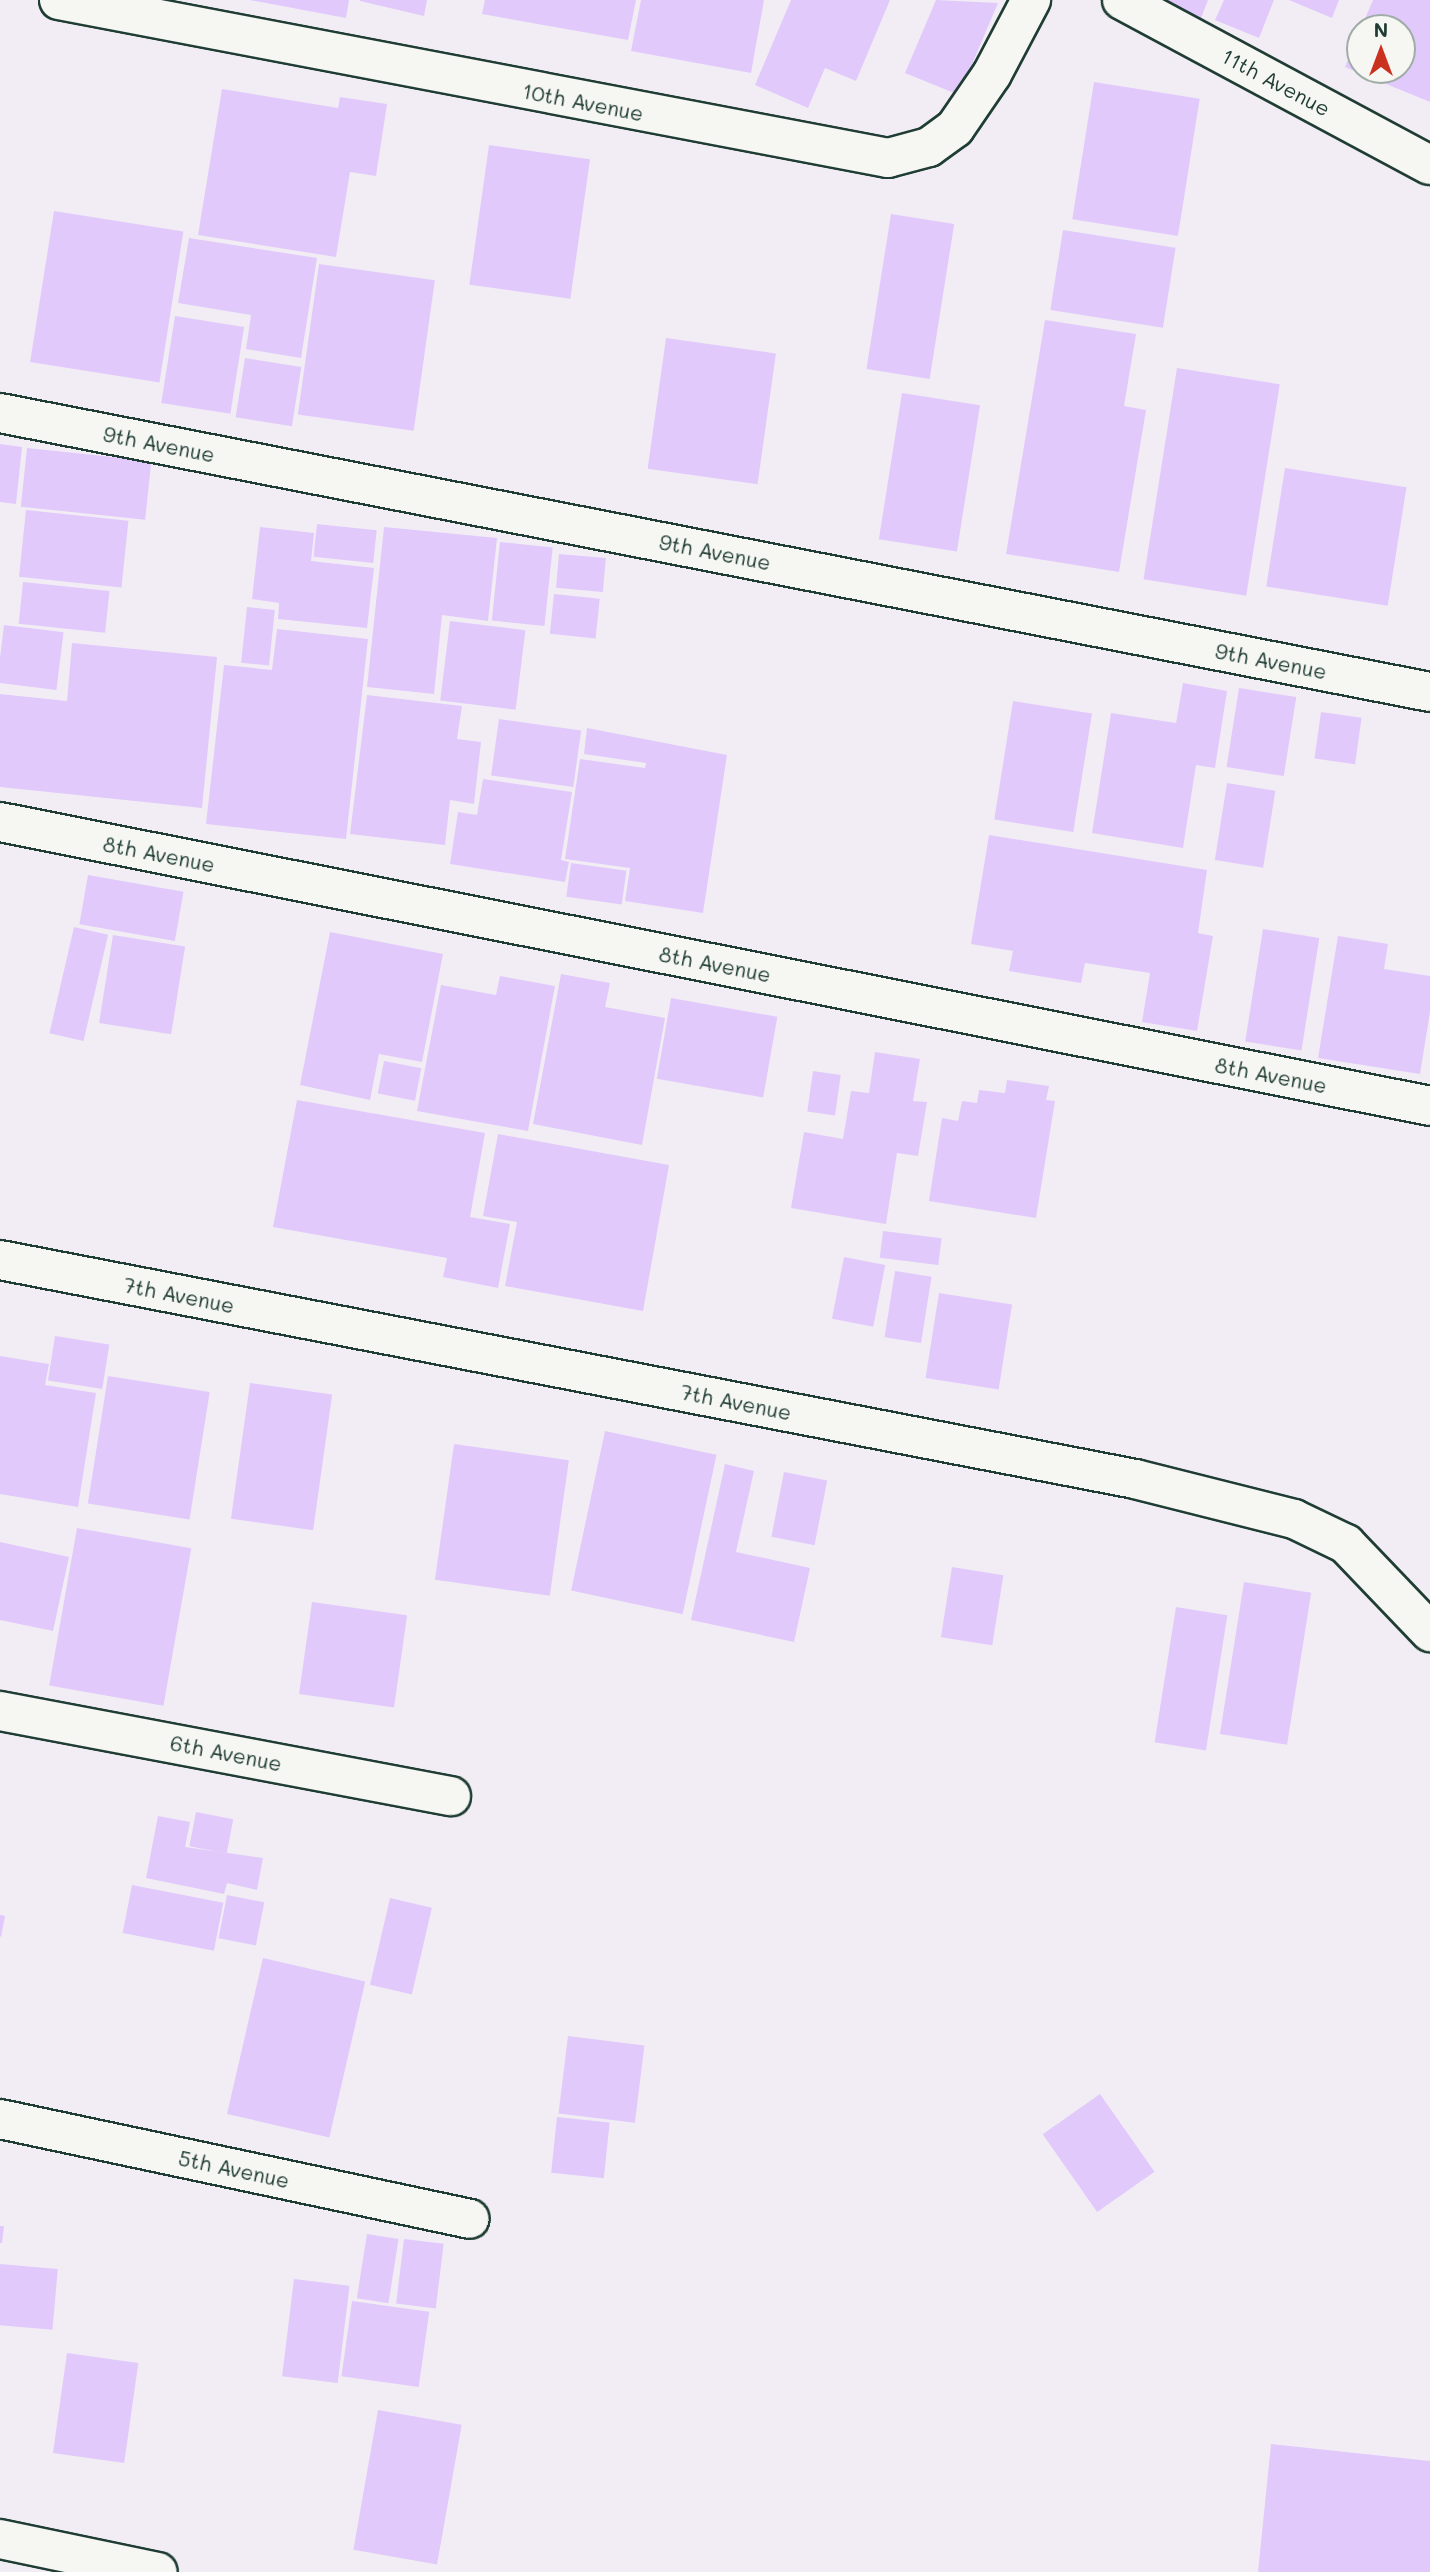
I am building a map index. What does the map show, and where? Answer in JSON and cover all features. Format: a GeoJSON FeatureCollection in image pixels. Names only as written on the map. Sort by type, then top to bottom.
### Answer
{"type":"FeatureCollection","features":[{"type":"Feature","properties":{"kind":"street","name":"10th Avenue"},"geometry":{"type":"LineString","coordinates":[[59,0],[888,158],[929,147],[955,128],[992,74],[1031,0]]}},
{"type":"Feature","properties":{"kind":"street","name":"11th Avenue"},"geometry":{"type":"LineString","coordinates":[[1122,0],[1430,165]]}},
{"type":"Feature","properties":{"kind":"street","name":"9th Avenue"},"geometry":{"type":"LineString","coordinates":[[0,412],[1430,692]]}},
{"type":"Feature","properties":{"kind":"street","name":"8th Avenue"},"geometry":{"type":"LineString","coordinates":[[0,822],[1430,1106]]}},
{"type":"Feature","properties":{"kind":"street","name":"7th Avenue"},"geometry":{"type":"LineString","coordinates":[[0,1260],[1135,1479],[1294,1519],[1346,1544],[1430,1632]]}},
{"type":"Feature","properties":{"kind":"street","name":"6th Avenue"},"geometry":{"type":"LineString","coordinates":[[0,1711],[451,1796]]}},
{"type":"Feature","properties":{"kind":"street","name":"5th Avenue"},"geometry":{"type":"LineString","coordinates":[[0,2119],[469,2219]]}},
{"type":"Feature","properties":{"kind":"street"},"geometry":{"type":"LineString","coordinates":[[0,2539],[158,2572]]}},
{"type":"Feature","properties":{"kind":"building"},"geometry":{"type":"Polygon","coordinates":[[[250,0],[349,0],[346,18],[250,0]]]}},
{"type":"Feature","properties":{"kind":"building"},"geometry":{"type":"Polygon","coordinates":[[[360,0],[427,0],[424,16],[360,1],[360,0]]]}},
{"type":"Feature","properties":{"kind":"building"},"geometry":{"type":"Polygon","coordinates":[[[485,0],[636,0],[628,40],[482,14],[485,0]]]}},
{"type":"Feature","properties":{"kind":"building"},"geometry":{"type":"Polygon","coordinates":[[[641,0],[764,0],[751,73],[631,51],[641,0]]]}},
{"type":"Feature","properties":{"kind":"building"},"geometry":{"type":"Polygon","coordinates":[[[791,0],[890,0],[856,81],[825,68],[808,108],[755,85],[791,0]]]}},
{"type":"Feature","properties":{"kind":"building"},"geometry":{"type":"Polygon","coordinates":[[[936,0],[998,3],[959,95],[905,73],[936,0]]]}},
{"type":"Feature","properties":{"kind":"building"},"geometry":{"type":"Polygon","coordinates":[[[1148,0],[1208,0],[1200,21],[1148,0]]]}},
{"type":"Feature","properties":{"kind":"building"},"geometry":{"type":"Polygon","coordinates":[[[1224,0],[1274,0],[1259,38],[1215,20],[1224,0]]]}},
{"type":"Feature","properties":{"kind":"building"},"geometry":{"type":"Polygon","coordinates":[[[1289,0],[1339,0],[1332,18],[1289,0]]]}},
{"type":"Feature","properties":{"kind":"building"},"geometry":{"type":"Polygon","coordinates":[[[1373,0],[1430,0],[1430,102],[1386,84],[1416,84],[1416,14],[1367,14],[1373,0]]]}},
{"type":"Feature","properties":{"kind":"building"},"geometry":{"type":"Polygon","coordinates":[[[1094,82],[1200,99],[1178,236],[1072,219],[1094,82]]]}},
{"type":"Feature","properties":{"kind":"building"},"geometry":{"type":"Polygon","coordinates":[[[222,89],[338,108],[340,97],[387,104],[376,176],[350,172],[336,257],[198,235],[222,89]]]}},
{"type":"Feature","properties":{"kind":"building"},"geometry":{"type":"Polygon","coordinates":[[[489,145],[590,159],[570,299],[469,285],[489,145]]]}},
{"type":"Feature","properties":{"kind":"building"},"geometry":{"type":"Polygon","coordinates":[[[54,211],[183,231],[159,383],[30,362],[54,211]]]}},
{"type":"Feature","properties":{"kind":"building"},"geometry":{"type":"Polygon","coordinates":[[[891,214],[954,224],[930,379],[866,369],[891,214]]]}},
{"type":"Feature","properties":{"kind":"building"},"geometry":{"type":"Polygon","coordinates":[[[1063,230],[1176,248],[1163,328],[1050,310],[1063,230]]]}},
{"type":"Feature","properties":{"kind":"building"},"geometry":{"type":"Polygon","coordinates":[[[189,238],[317,258],[301,358],[246,349],[251,315],[178,303],[189,238]]]}},
{"type":"Feature","properties":{"kind":"building"},"geometry":{"type":"Polygon","coordinates":[[[319,264],[435,280],[414,431],[298,415],[319,264]]]}},
{"type":"Feature","properties":{"kind":"building"},"geometry":{"type":"Polygon","coordinates":[[[175,316],[244,327],[230,414],[161,403],[175,316]]]}},
{"type":"Feature","properties":{"kind":"building"},"geometry":{"type":"Polygon","coordinates":[[[1045,320],[1136,334],[1124,406],[1146,410],[1119,572],[1006,554],[1045,320]]]}},
{"type":"Feature","properties":{"kind":"building"},"geometry":{"type":"Polygon","coordinates":[[[666,338],[776,353],[758,484],[648,469],[666,338]]]}},
{"type":"Feature","properties":{"kind":"building"},"geometry":{"type":"Polygon","coordinates":[[[245,358],[301,367],[292,426],[236,417],[245,358]]]}},
{"type":"Feature","properties":{"kind":"building"},"geometry":{"type":"Polygon","coordinates":[[[1177,368],[1280,384],[1246,596],[1144,579],[1177,368]]]}},
{"type":"Feature","properties":{"kind":"building"},"geometry":{"type":"Polygon","coordinates":[[[902,393],[980,405],[957,552],[879,539],[902,393]]]}},
{"type":"Feature","properties":{"kind":"building"},"geometry":{"type":"Polygon","coordinates":[[[0,444],[22,447],[16,504],[0,502],[0,444]]]}},
{"type":"Feature","properties":{"kind":"building"},"geometry":{"type":"Polygon","coordinates":[[[27,448],[151,461],[145,520],[21,507],[27,448]]]}},
{"type":"Feature","properties":{"kind":"building"},"geometry":{"type":"Polygon","coordinates":[[[1285,468],[1406,487],[1388,606],[1266,587],[1285,468]]]}},
{"type":"Feature","properties":{"kind":"building"},"geometry":{"type":"Polygon","coordinates":[[[26,510],[128,521],[121,587],[19,577],[26,510]]]}},
{"type":"Feature","properties":{"kind":"building"},"geometry":{"type":"Polygon","coordinates":[[[317,524],[377,530],[373,563],[314,557],[317,524]]]}},
{"type":"Feature","properties":{"kind":"building"},"geometry":{"type":"Polygon","coordinates":[[[260,527],[314,533],[311,561],[374,568],[367,628],[278,619],[279,603],[252,599],[260,527]]]}},
{"type":"Feature","properties":{"kind":"building"},"geometry":{"type":"Polygon","coordinates":[[[384,527],[497,538],[488,621],[442,615],[434,694],[367,687],[384,527]]]}},
{"type":"Feature","properties":{"kind":"building"},"geometry":{"type":"Polygon","coordinates":[[[500,542],[553,548],[544,626],[492,621],[500,542]]]}},
{"type":"Feature","properties":{"kind":"building"},"geometry":{"type":"Polygon","coordinates":[[[559,554],[606,558],[603,592],[556,588],[559,554]]]}},
{"type":"Feature","properties":{"kind":"building"},"geometry":{"type":"Polygon","coordinates":[[[23,582],[110,591],[105,633],[19,624],[23,582]]]}},
{"type":"Feature","properties":{"kind":"building"},"geometry":{"type":"Polygon","coordinates":[[[554,594],[600,599],[596,639],[550,634],[554,594]]]}},
{"type":"Feature","properties":{"kind":"building"},"geometry":{"type":"Polygon","coordinates":[[[247,607],[275,610],[269,666],[241,663],[247,607]]]}},
{"type":"Feature","properties":{"kind":"building"},"geometry":{"type":"Polygon","coordinates":[[[450,621],[525,630],[516,710],[440,700],[450,621]]]}},
{"type":"Feature","properties":{"kind":"building"},"geometry":{"type":"Polygon","coordinates":[[[4,625],[64,632],[56,690],[0,683],[4,625]]]}},
{"type":"Feature","properties":{"kind":"building"},"geometry":{"type":"Polygon","coordinates":[[[277,629],[368,639],[346,839],[206,824],[224,665],[272,670],[277,629]]]}},
{"type":"Feature","properties":{"kind":"building"},"geometry":{"type":"Polygon","coordinates":[[[72,643],[217,657],[202,808],[0,787],[0,694],[67,701],[72,643]]]}},
{"type":"Feature","properties":{"kind":"building"},"geometry":{"type":"Polygon","coordinates":[[[1183,683],[1227,691],[1215,768],[1196,765],[1183,848],[1092,833],[1111,713],[1176,723],[1183,683]]]}},
{"type":"Feature","properties":{"kind":"building"},"geometry":{"type":"Polygon","coordinates":[[[1239,688],[1296,697],[1284,776],[1226,767],[1239,688]]]}},
{"type":"Feature","properties":{"kind":"building"},"geometry":{"type":"Polygon","coordinates":[[[367,695],[462,706],[457,739],[481,742],[474,804],[450,800],[445,845],[350,834],[367,695]]]}},
{"type":"Feature","properties":{"kind":"building"},"geometry":{"type":"Polygon","coordinates":[[[1013,701],[1092,714],[1073,832],[994,820],[1013,701]]]}},
{"type":"Feature","properties":{"kind":"building"},"geometry":{"type":"Polygon","coordinates":[[[1321,712],[1362,718],[1355,764],[1314,759],[1321,712]]]}},
{"type":"Feature","properties":{"kind":"building"},"geometry":{"type":"Polygon","coordinates":[[[499,719],[581,731],[573,787],[491,775],[499,719]]]}},
{"type":"Feature","properties":{"kind":"building"},"geometry":{"type":"Polygon","coordinates":[[[587,728],[727,755],[703,913],[625,901],[630,868],[565,859],[580,759],[645,768],[646,763],[584,754],[587,728]]]}},
{"type":"Feature","properties":{"kind":"building"},"geometry":{"type":"Polygon","coordinates":[[[483,779],[572,792],[561,860],[569,862],[565,882],[450,864],[458,812],[477,815],[483,779]]]}},
{"type":"Feature","properties":{"kind":"building"},"geometry":{"type":"Polygon","coordinates":[[[1227,783],[1275,791],[1263,868],[1215,860],[1227,783]]]}},
{"type":"Feature","properties":{"kind":"building"},"geometry":{"type":"Polygon","coordinates":[[[989,835],[1207,870],[1198,933],[1213,936],[1197,1031],[1142,1022],[1150,973],[1085,963],[1081,983],[1009,971],[1013,951],[971,944],[989,835]]]}},
{"type":"Feature","properties":{"kind":"building"},"geometry":{"type":"Polygon","coordinates":[[[571,863],[626,871],[622,904],[566,897],[571,863]]]}},
{"type":"Feature","properties":{"kind":"building"},"geometry":{"type":"Polygon","coordinates":[[[88,875],[184,892],[175,941],[79,924],[88,875]]]}},
{"type":"Feature","properties":{"kind":"building"},"geometry":{"type":"Polygon","coordinates":[[[74,927],[108,935],[84,1041],[49,1033],[74,927]]]}},
{"type":"Feature","properties":{"kind":"building"},"geometry":{"type":"Polygon","coordinates":[[[1263,929],[1319,938],[1301,1051],[1245,1042],[1263,929]]]}},
{"type":"Feature","properties":{"kind":"building"},"geometry":{"type":"Polygon","coordinates":[[[330,932],[443,954],[422,1062],[379,1054],[370,1100],[300,1085],[330,932]]]}},
{"type":"Feature","properties":{"kind":"building"},"geometry":{"type":"Polygon","coordinates":[[[113,935],[185,946],[171,1034],[99,1023],[113,935]]]}},
{"type":"Feature","properties":{"kind":"building"},"geometry":{"type":"Polygon","coordinates":[[[1338,936],[1388,944],[1384,969],[1430,976],[1430,1012],[1420,1074],[1318,1058],[1338,936]]]}},
{"type":"Feature","properties":{"kind":"building"},"geometry":{"type":"Polygon","coordinates":[[[561,974],[610,983],[605,1007],[665,1018],[642,1145],[533,1124],[561,974]]]}},
{"type":"Feature","properties":{"kind":"building"},"geometry":{"type":"Polygon","coordinates":[[[500,976],[555,986],[528,1131],[417,1111],[441,985],[496,995],[500,976]]]}},
{"type":"Feature","properties":{"kind":"building"},"geometry":{"type":"Polygon","coordinates":[[[671,998],[777,1017],[763,1098],[657,1079],[671,998]]]}},
{"type":"Feature","properties":{"kind":"building"},"geometry":{"type":"Polygon","coordinates":[[[875,1052],[920,1059],[913,1101],[927,1102],[918,1156],[897,1153],[886,1224],[791,1208],[804,1132],[843,1139],[851,1091],[869,1093],[875,1052]]]}},
{"type":"Feature","properties":{"kind":"building"},"geometry":{"type":"Polygon","coordinates":[[[384,1061],[421,1068],[415,1101],[378,1093],[384,1061]]]}},
{"type":"Feature","properties":{"kind":"building"},"geometry":{"type":"Polygon","coordinates":[[[813,1071],[841,1075],[835,1115],[807,1112],[813,1071]]]}},
{"type":"Feature","properties":{"kind":"building"},"geometry":{"type":"Polygon","coordinates":[[[1007,1080],[1049,1086],[1046,1100],[1055,1101],[1036,1218],[929,1201],[942,1118],[958,1121],[962,1101],[977,1103],[979,1090],[1005,1093],[1007,1080]]]}},
{"type":"Feature","properties":{"kind":"building"},"geometry":{"type":"Polygon","coordinates":[[[297,1100],[485,1133],[470,1217],[510,1224],[498,1288],[443,1277],[447,1258],[273,1227],[297,1100]]]}},
{"type":"Feature","properties":{"kind":"building"},"geometry":{"type":"Polygon","coordinates":[[[498,1134],[669,1165],[643,1311],[505,1286],[517,1222],[483,1216],[498,1134]]]}},
{"type":"Feature","properties":{"kind":"building"},"geometry":{"type":"Polygon","coordinates":[[[883,1231],[942,1238],[938,1265],[880,1258],[883,1231]]]}},
{"type":"Feature","properties":{"kind":"building"},"geometry":{"type":"Polygon","coordinates":[[[844,1257],[885,1265],[873,1327],[832,1319],[844,1257]]]}},
{"type":"Feature","properties":{"kind":"building"},"geometry":{"type":"Polygon","coordinates":[[[895,1271],[932,1277],[921,1343],[885,1337],[895,1271]]]}},
{"type":"Feature","properties":{"kind":"building"},"geometry":{"type":"Polygon","coordinates":[[[939,1293],[1012,1305],[999,1390],[926,1378],[939,1293]]]}},
{"type":"Feature","properties":{"kind":"building"},"geometry":{"type":"Polygon","coordinates":[[[55,1336],[109,1345],[102,1389],[48,1380],[55,1336]]]}},
{"type":"Feature","properties":{"kind":"building"},"geometry":{"type":"Polygon","coordinates":[[[0,1356],[49,1364],[45,1385],[96,1393],[78,1507],[0,1494],[0,1356]]]}},
{"type":"Feature","properties":{"kind":"building"},"geometry":{"type":"Polygon","coordinates":[[[108,1376],[210,1392],[190,1520],[88,1503],[108,1376]]]}},
{"type":"Feature","properties":{"kind":"building"},"geometry":{"type":"Polygon","coordinates":[[[250,1383],[332,1395],[313,1530],[231,1519],[250,1383]]]}},
{"type":"Feature","properties":{"kind":"building"},"geometry":{"type":"Polygon","coordinates":[[[605,1431],[717,1455],[683,1614],[571,1590],[605,1431]]]}},
{"type":"Feature","properties":{"kind":"building"},"geometry":{"type":"Polygon","coordinates":[[[454,1444],[569,1460],[550,1596],[435,1580],[454,1444]]]}},
{"type":"Feature","properties":{"kind":"building"},"geometry":{"type":"Polygon","coordinates":[[[725,1464],[754,1471],[736,1552],[810,1568],[794,1642],[691,1620],[725,1464]]]}},
{"type":"Feature","properties":{"kind":"building"},"geometry":{"type":"Polygon","coordinates":[[[784,1472],[827,1480],[815,1545],[771,1537],[784,1472]]]}},
{"type":"Feature","properties":{"kind":"building"},"geometry":{"type":"Polygon","coordinates":[[[77,1528],[191,1548],[163,1706],[49,1686],[77,1528]]]}},
{"type":"Feature","properties":{"kind":"building"},"geometry":{"type":"Polygon","coordinates":[[[0,1542],[69,1557],[53,1631],[0,1620],[0,1542]]]}},
{"type":"Feature","properties":{"kind":"building"},"geometry":{"type":"Polygon","coordinates":[[[952,1567],[1003,1575],[992,1645],[941,1637],[952,1567]]]}},
{"type":"Feature","properties":{"kind":"building"},"geometry":{"type":"Polygon","coordinates":[[[1244,1582],[1311,1593],[1287,1745],[1220,1734],[1244,1582]]]}},
{"type":"Feature","properties":{"kind":"building"},"geometry":{"type":"Polygon","coordinates":[[[312,1602],[407,1615],[394,1707],[299,1694],[312,1602]]]}},
{"type":"Feature","properties":{"kind":"building"},"geometry":{"type":"Polygon","coordinates":[[[1176,1607],[1227,1615],[1206,1750],[1155,1742],[1176,1607]]]}},
{"type":"Feature","properties":{"kind":"building"},"geometry":{"type":"Polygon","coordinates":[[[196,1812],[233,1819],[227,1854],[189,1846],[196,1812]]]}},
{"type":"Feature","properties":{"kind":"building"},"geometry":{"type":"Polygon","coordinates":[[[158,1816],[190,1822],[185,1847],[263,1858],[257,1890],[227,1883],[224,1894],[146,1878],[158,1816]]]}},
{"type":"Feature","properties":{"kind":"building"},"geometry":{"type":"Polygon","coordinates":[[[132,1885],[223,1903],[214,1951],[123,1933],[132,1885]]]}},
{"type":"Feature","properties":{"kind":"building"},"geometry":{"type":"Polygon","coordinates":[[[227,1895],[264,1902],[256,1945],[219,1938],[227,1895]]]}},
{"type":"Feature","properties":{"kind":"building"},"geometry":{"type":"Polygon","coordinates":[[[390,1898],[432,1908],[412,1994],[370,1985],[390,1898]]]}},
{"type":"Feature","properties":{"kind":"building"},"geometry":{"type":"Polygon","coordinates":[[[0,1915],[5,1916],[1,1937],[0,1936],[0,1915]]]}},
{"type":"Feature","properties":{"kind":"building"},"geometry":{"type":"Polygon","coordinates":[[[263,1958],[365,1982],[329,2138],[227,2114],[263,1958]]]}},
{"type":"Feature","properties":{"kind":"building"},"geometry":{"type":"Polygon","coordinates":[[[568,2036],[644,2045],[635,2123],[558,2113],[568,2036]]]}},
{"type":"Feature","properties":{"kind":"building"},"geometry":{"type":"Polygon","coordinates":[[[1100,2094],[1154,2172],[1097,2212],[1043,2134],[1100,2094]]]}},
{"type":"Feature","properties":{"kind":"building"},"geometry":{"type":"Polygon","coordinates":[[[557,2117],[610,2123],[604,2178],[551,2173],[557,2117]]]}},
{"type":"Feature","properties":{"kind":"building"},"geometry":{"type":"Polygon","coordinates":[[[0,2226],[4,2226],[2,2243],[0,2243],[0,2226]]]}},
{"type":"Feature","properties":{"kind":"building"},"geometry":{"type":"Polygon","coordinates":[[[367,2234],[399,2239],[388,2303],[357,2298],[367,2234]]]}},
{"type":"Feature","properties":{"kind":"building"},"geometry":{"type":"Polygon","coordinates":[[[404,2239],[444,2244],[436,2308],[396,2304],[404,2239]]]}},
{"type":"Feature","properties":{"kind":"building"},"geometry":{"type":"Polygon","coordinates":[[[0,2264],[58,2269],[52,2330],[0,2325],[0,2264]]]}},
{"type":"Feature","properties":{"kind":"building"},"geometry":{"type":"Polygon","coordinates":[[[294,2279],[350,2286],[338,2383],[282,2376],[294,2279]]]}},
{"type":"Feature","properties":{"kind":"building"},"geometry":{"type":"Polygon","coordinates":[[[352,2301],[429,2312],[419,2387],[341,2376],[352,2301]]]}},
{"type":"Feature","properties":{"kind":"building"},"geometry":{"type":"Polygon","coordinates":[[[67,2353],[138,2363],[124,2463],[53,2453],[67,2353]]]}},
{"type":"Feature","properties":{"kind":"building"},"geometry":{"type":"Polygon","coordinates":[[[378,2410],[462,2425],[437,2565],[353,2550],[378,2410]]]}},
{"type":"Feature","properties":{"kind":"building"},"geometry":{"type":"Polygon","coordinates":[[[1271,2444],[1430,2461],[1430,2572],[1258,2572],[1271,2444]]]}}]}
